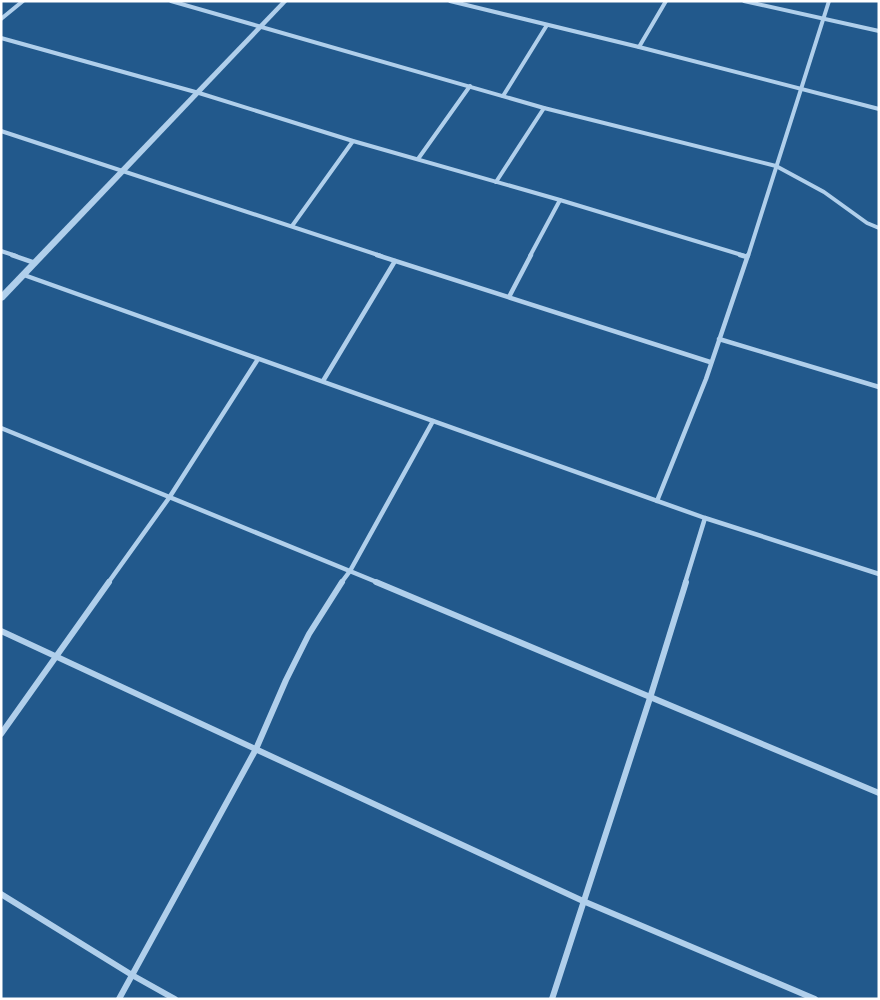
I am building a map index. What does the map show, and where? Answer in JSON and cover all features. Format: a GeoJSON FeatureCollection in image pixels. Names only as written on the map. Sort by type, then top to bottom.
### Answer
{"type":"FeatureCollection","features":[{"type":"Feature","properties":{"kind":"street"},"geometry":{"type":"LineString","coordinates":[[1,19],[23,1]]}},
{"type":"Feature","properties":{"kind":"street"},"geometry":{"type":"LineString","coordinates":[[171,1],[544,108],[776,166],[824,192],[867,222],[879,228]]}},
{"type":"Feature","properties":{"kind":"street"},"geometry":{"type":"LineString","coordinates":[[1,298],[285,1]]}},
{"type":"Feature","properties":{"kind":"street"},"geometry":{"type":"LineString","coordinates":[[450,1],[639,47],[879,109]]}},
{"type":"Feature","properties":{"kind":"street"},"geometry":{"type":"LineString","coordinates":[[639,47],[666,1]]}},
{"type":"Feature","properties":{"kind":"street"},"geometry":{"type":"LineString","coordinates":[[744,1],[879,31]]}},
{"type":"Feature","properties":{"kind":"street"},"geometry":{"type":"LineString","coordinates":[[657,501],[719,339],[747,257],[799,88],[829,1]]}},
{"type":"Feature","properties":{"kind":"street"},"geometry":{"type":"LineString","coordinates":[[503,96],[547,25]]}},
{"type":"Feature","properties":{"kind":"street"},"geometry":{"type":"LineString","coordinates":[[1,38],[199,93],[353,141],[560,200],[747,257]]}},
{"type":"Feature","properties":{"kind":"street"},"geometry":{"type":"LineString","coordinates":[[418,159],[470,86]]}},
{"type":"Feature","properties":{"kind":"street"},"geometry":{"type":"LineString","coordinates":[[496,182],[544,108]]}},
{"type":"Feature","properties":{"kind":"street"},"geometry":{"type":"LineString","coordinates":[[1,131],[292,226],[395,262],[710,362]]}},
{"type":"Feature","properties":{"kind":"street"},"geometry":{"type":"LineString","coordinates":[[292,226],[353,141]]}},
{"type":"Feature","properties":{"kind":"street"},"geometry":{"type":"LineString","coordinates":[[509,297],[560,200]]}},
{"type":"Feature","properties":{"kind":"street"},"geometry":{"type":"LineString","coordinates":[[1,251],[35,263]]}},
{"type":"Feature","properties":{"kind":"street"},"geometry":{"type":"LineString","coordinates":[[323,381],[395,262]]}},
{"type":"Feature","properties":{"kind":"street"},"geometry":{"type":"LineString","coordinates":[[24,275],[705,518],[879,574]]}},
{"type":"Feature","properties":{"kind":"street"},"geometry":{"type":"LineString","coordinates":[[719,339],[879,387]]}},
{"type":"Feature","properties":{"kind":"street"},"geometry":{"type":"LineString","coordinates":[[1,734],[169,498],[258,359]]}},
{"type":"Feature","properties":{"kind":"street"},"geometry":{"type":"LineString","coordinates":[[120,999],[256,749],[317,619],[336,588],[350,571],[433,420]]}},
{"type":"Feature","properties":{"kind":"street"},"geometry":{"type":"LineString","coordinates":[[1,428],[350,571],[879,793]]}},
{"type":"Feature","properties":{"kind":"street"},"geometry":{"type":"LineString","coordinates":[[552,999],[650,698],[705,518]]}},
{"type":"Feature","properties":{"kind":"street"},"geometry":{"type":"LineString","coordinates":[[1,630],[584,901],[815,999]]}},
{"type":"Feature","properties":{"kind":"street"},"geometry":{"type":"LineString","coordinates":[[1,894],[132,975],[176,999]]}}]}
